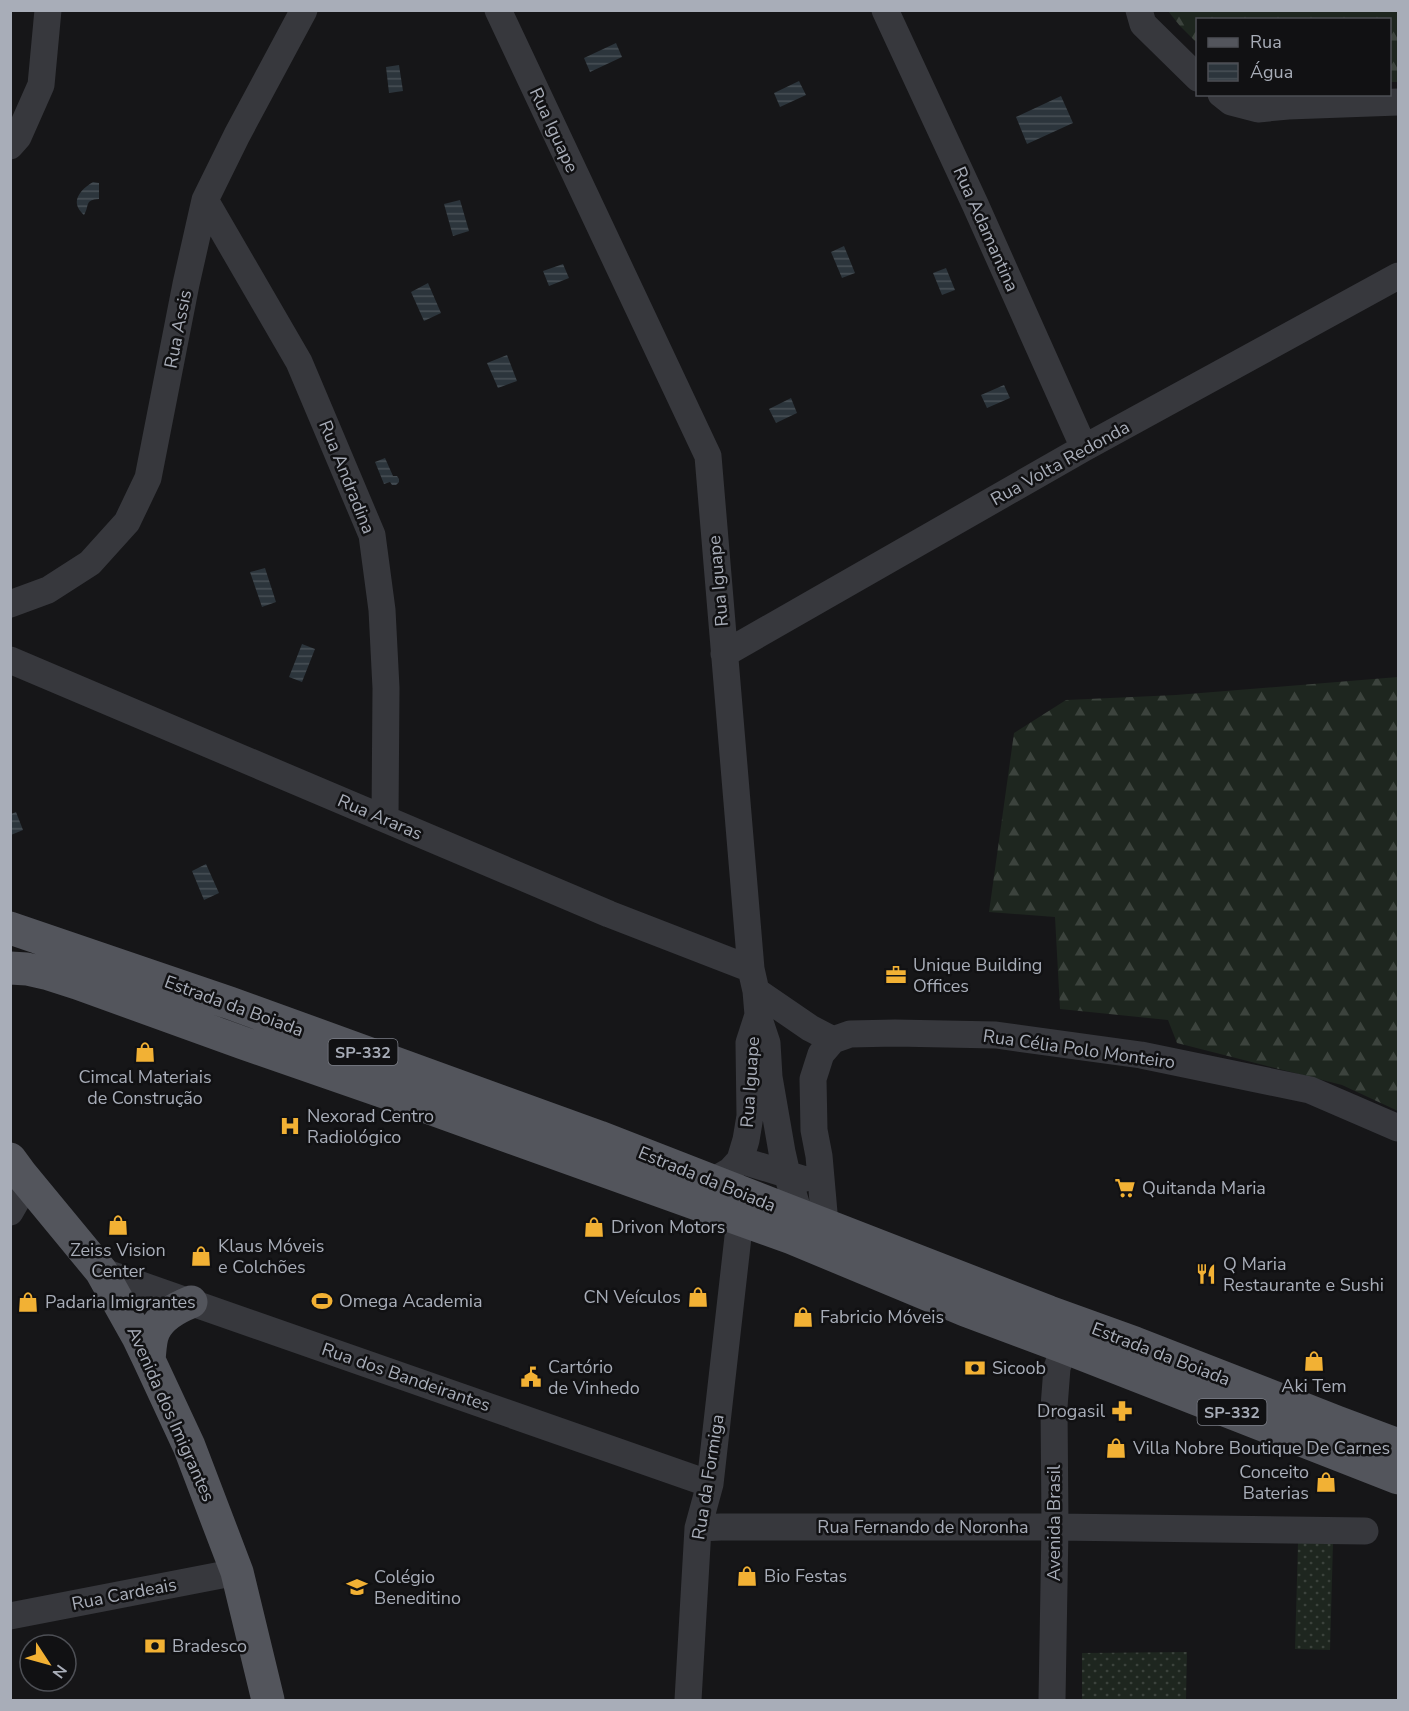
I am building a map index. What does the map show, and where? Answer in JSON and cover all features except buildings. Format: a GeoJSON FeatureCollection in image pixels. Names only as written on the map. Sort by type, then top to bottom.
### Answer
{"type":"FeatureCollection","features":[{"type":"Feature","properties":{"kind":"main road","name":"Estrada da Boiada"},"geometry":{"type":"LineString","coordinates":[[10,928],[230,1003],[599,1137],[813,1220],[1398,1478]]}},
{"type":"Feature","properties":{"kind":"main road","name":"Estrada da Boiada"},"geometry":{"type":"LineString","coordinates":[[10,968],[49,974],[77,983],[740,1219],[792,1238],[965,1310],[1068,1334],[1135,1343],[1398,1445]]}},
{"type":"Feature","properties":{"kind":"main road","name":"Avenida dos Imigrantes"},"geometry":{"type":"LineString","coordinates":[[16,1166],[101,1271],[149,1360],[189,1446],[237,1572],[268,1701]]}},
{"type":"Feature","properties":{"kind":"main road"},"geometry":{"type":"LineString","coordinates":[[149,1360],[154,1332],[162,1320],[173,1310],[191,1302]]}},
{"type":"Feature","properties":{"kind":"street"},"geometry":{"type":"LineString","coordinates":[[10,146],[18,137],[41,85],[48,10]]}},
{"type":"Feature","properties":{"kind":"street","name":"Rua Assis"},"geometry":{"type":"LineString","coordinates":[[10,604],[48,590],[90,563],[128,522],[148,478],[186,284],[206,200],[237,135],[304,10]]}},
{"type":"Feature","properties":{"kind":"street","name":"Rua Iguape"},"geometry":{"type":"LineString","coordinates":[[498,10],[708,456],[755,992],[749,1043],[750,1116],[740,1160]]}},
{"type":"Feature","properties":{"kind":"street","name":"Rua Adamantina"},"geometry":{"type":"LineString","coordinates":[[885,10],[1084,448]]}},
{"type":"Feature","properties":{"kind":"street"},"geometry":{"type":"LineString","coordinates":[[1139,10],[1143,24],[1196,77]]}},
{"type":"Feature","properties":{"kind":"street"},"geometry":{"type":"LineString","coordinates":[[1224,96],[1232,102],[1258,109],[1398,102]]}},
{"type":"Feature","properties":{"kind":"street","name":"Rua Andradina"},"geometry":{"type":"LineString","coordinates":[[206,200],[299,362],[372,535],[382,609],[386,688],[385,819]]}},
{"type":"Feature","properties":{"kind":"street","name":"Rua Volta Redonda"},"geometry":{"type":"LineString","coordinates":[[724,654],[1084,448],[1398,276]]}},
{"type":"Feature","properties":{"kind":"street","name":"Rua Araras"},"geometry":{"type":"LineString","coordinates":[[10,660],[609,914],[755,992],[810,1029],[833,1040]]}},
{"type":"Feature","properties":{"kind":"street"},"geometry":{"type":"LineString","coordinates":[[755,992],[767,1043],[769,1077],[787,1174],[813,1220]]}},
{"type":"Feature","properties":{"kind":"street","name":"Rua Célia Polo Monteiro"},"geometry":{"type":"LineString","coordinates":[[833,1040],[850,1034],[996,1035],[1141,1056],[1310,1090],[1398,1128]]}},
{"type":"Feature","properties":{"kind":"street"},"geometry":{"type":"LineString","coordinates":[[813,1220],[821,1184],[814,1130],[813,1079],[821,1054],[833,1040]]}},
{"type":"Feature","properties":{"kind":"street"},"geometry":{"type":"LineString","coordinates":[[713,1181],[730,1171],[740,1160],[821,1184]]}},
{"type":"Feature","properties":{"kind":"street"},"geometry":{"type":"LineString","coordinates":[[10,1212],[18,1197],[16,1166]]}},
{"type":"Feature","properties":{"kind":"street","name":"Rua da Formiga"},"geometry":{"type":"LineString","coordinates":[[688,1701],[698,1528],[710,1484],[740,1219]]}},
{"type":"Feature","properties":{"kind":"street","name":"Rua dos Bandeirantes"},"geometry":{"type":"LineString","coordinates":[[101,1271],[710,1484]]}},
{"type":"Feature","properties":{"kind":"street","name":"Avenida Brasil"},"geometry":{"type":"LineString","coordinates":[[1052,1701],[1055,1527],[1054,1407],[1057,1368],[1068,1334]]}},
{"type":"Feature","properties":{"kind":"street","name":"Rua Fernando de Noronha"},"geometry":{"type":"LineString","coordinates":[[698,1528],[1055,1527],[1365,1531]]}},
{"type":"Feature","properties":{"kind":"street","name":"Rua Cardeais"},"geometry":{"type":"LineString","coordinates":[[10,1616],[237,1572]]}},
{"type":"Feature","properties":{"kind":"green space"},"geometry":{"type":"Polygon","coordinates":[[[1168,11],[1398,11],[1398,82],[1391,82],[1391,18],[1196,18],[1196,42],[1168,11]]]}},
{"type":"Feature","properties":{"kind":"green space"},"geometry":{"type":"Polygon","coordinates":[[[1398,677],[1398,1111],[1342,1085],[1177,1043],[1168,1020],[1060,1009],[1055,917],[989,912],[1014,733],[1066,700],[1176,695],[1398,677]]]}},
{"type":"Feature","properties":{"kind":"green space"},"geometry":{"type":"Polygon","coordinates":[[[1298,1543],[1333,1543],[1330,1650],[1295,1649],[1298,1543]]]}},
{"type":"Feature","properties":{"kind":"green space"},"geometry":{"type":"Polygon","coordinates":[[[1187,1652],[1186,1700],[1082,1700],[1082,1653],[1187,1652]]]}},
{"type":"Feature","properties":{"kind":"water"},"geometry":{"type":"Polygon","coordinates":[[[616,43],[622,57],[590,72],[584,58],[616,43]]]}},
{"type":"Feature","properties":{"kind":"water"},"geometry":{"type":"Polygon","coordinates":[[[399,65],[403,91],[389,93],[386,67],[399,65]]]}},
{"type":"Feature","properties":{"kind":"water"},"geometry":{"type":"Polygon","coordinates":[[[799,81],[806,95],[780,107],[774,93],[799,81]]]}},
{"type":"Feature","properties":{"kind":"water"},"geometry":{"type":"Polygon","coordinates":[[[1061,96],[1073,123],[1027,144],[1016,117],[1061,96]]]}},
{"type":"Feature","properties":{"kind":"water"},"geometry":{"type":"Polygon","coordinates":[[[93,182],[99,183],[99,199],[89,202],[84,215],[77,205],[78,197],[93,182]]]}},
{"type":"Feature","properties":{"kind":"water"},"geometry":{"type":"Polygon","coordinates":[[[460,200],[469,231],[453,236],[444,204],[460,200]]]}},
{"type":"Feature","properties":{"kind":"water"},"geometry":{"type":"Polygon","coordinates":[[[844,246],[855,273],[842,278],[831,252],[844,246]]]}},
{"type":"Feature","properties":{"kind":"water"},"geometry":{"type":"Polygon","coordinates":[[[563,264],[569,278],[549,286],[543,271],[563,264]]]}},
{"type":"Feature","properties":{"kind":"water"},"geometry":{"type":"Polygon","coordinates":[[[946,268],[955,290],[942,295],[933,273],[946,268]]]}},
{"type":"Feature","properties":{"kind":"water"},"geometry":{"type":"Polygon","coordinates":[[[428,283],[441,313],[424,321],[411,292],[428,283]]]}},
{"type":"Feature","properties":{"kind":"water"},"geometry":{"type":"Polygon","coordinates":[[[507,355],[517,381],[498,388],[487,363],[507,355]]]}},
{"type":"Feature","properties":{"kind":"water"},"geometry":{"type":"Polygon","coordinates":[[[1004,385],[1010,398],[987,408],[981,395],[1004,385]]]}},
{"type":"Feature","properties":{"kind":"water"},"geometry":{"type":"Polygon","coordinates":[[[791,398],[797,413],[776,423],[769,409],[791,398]]]}},
{"type":"Feature","properties":{"kind":"water"},"geometry":{"type":"Polygon","coordinates":[[[385,458],[393,476],[399,479],[396,485],[390,482],[384,484],[375,462],[385,458]]]}},
{"type":"Feature","properties":{"kind":"water"},"geometry":{"type":"Polygon","coordinates":[[[265,568],[276,602],[262,607],[250,572],[265,568]]]}},
{"type":"Feature","properties":{"kind":"water"},"geometry":{"type":"Polygon","coordinates":[[[302,644],[315,649],[302,682],[289,677],[302,644]]]}},
{"type":"Feature","properties":{"kind":"water"},"geometry":{"type":"Polygon","coordinates":[[[16,812],[23,830],[11,835],[11,814],[16,812]]]}},
{"type":"Feature","properties":{"kind":"water"},"geometry":{"type":"Polygon","coordinates":[[[206,864],[219,893],[204,900],[192,871],[206,864]]]}},
{"type":"Feature","properties":{"kind":"place","name":"Unique Building Offices"},"geometry":{"type":"Point","coordinates":[896,975]}},
{"type":"Feature","properties":{"kind":"place","name":"Cimcal Materiais de Construção"},"geometry":{"type":"Point","coordinates":[145,1052]}},
{"type":"Feature","properties":{"kind":"place","name":"Nexorad Centro Radiológico"},"geometry":{"type":"Point","coordinates":[290,1126]}},
{"type":"Feature","properties":{"kind":"place","name":"Quitanda Maria"},"geometry":{"type":"Point","coordinates":[1125,1188]}},
{"type":"Feature","properties":{"kind":"place","name":"Zeiss Vision Center"},"geometry":{"type":"Point","coordinates":[118,1225]}},
{"type":"Feature","properties":{"kind":"place","name":"Drivon Motors"},"geometry":{"type":"Point","coordinates":[594,1227]}},
{"type":"Feature","properties":{"kind":"place","name":"Klaus Móveis e Colchões"},"geometry":{"type":"Point","coordinates":[201,1256]}},
{"type":"Feature","properties":{"kind":"place","name":"Q Maria Restaurante e Sushi"},"geometry":{"type":"Point","coordinates":[1206,1274]}},
{"type":"Feature","properties":{"kind":"place","name":"CN Veículos"},"geometry":{"type":"Point","coordinates":[698,1297]}},
{"type":"Feature","properties":{"kind":"place","name":"Omega Academia"},"geometry":{"type":"Point","coordinates":[322,1301]}},
{"type":"Feature","properties":{"kind":"place","name":"Padaria Imigrantes"},"geometry":{"type":"Point","coordinates":[28,1302]}},
{"type":"Feature","properties":{"kind":"place","name":"Fabricio Móveis"},"geometry":{"type":"Point","coordinates":[803,1317]}},
{"type":"Feature","properties":{"kind":"place","name":"Aki Tem"},"geometry":{"type":"Point","coordinates":[1314,1361]}},
{"type":"Feature","properties":{"kind":"place","name":"Sicoob"},"geometry":{"type":"Point","coordinates":[975,1368]}},
{"type":"Feature","properties":{"kind":"place","name":"Cartório de Vinhedo"},"geometry":{"type":"Point","coordinates":[531,1377]}},
{"type":"Feature","properties":{"kind":"place","name":"Drogasil"},"geometry":{"type":"Point","coordinates":[1122,1411]}},
{"type":"Feature","properties":{"kind":"place","name":"Villa Nobre Boutique De Carnes"},"geometry":{"type":"Point","coordinates":[1116,1448]}},
{"type":"Feature","properties":{"kind":"place","name":"Conceito Baterias"},"geometry":{"type":"Point","coordinates":[1326,1482]}},
{"type":"Feature","properties":{"kind":"place","name":"Bio Festas"},"geometry":{"type":"Point","coordinates":[747,1576]}},
{"type":"Feature","properties":{"kind":"place","name":"Colégio Beneditino"},"geometry":{"type":"Point","coordinates":[357,1587]}},
{"type":"Feature","properties":{"kind":"place","name":"Bradesco"},"geometry":{"type":"Point","coordinates":[155,1646]}}]}
